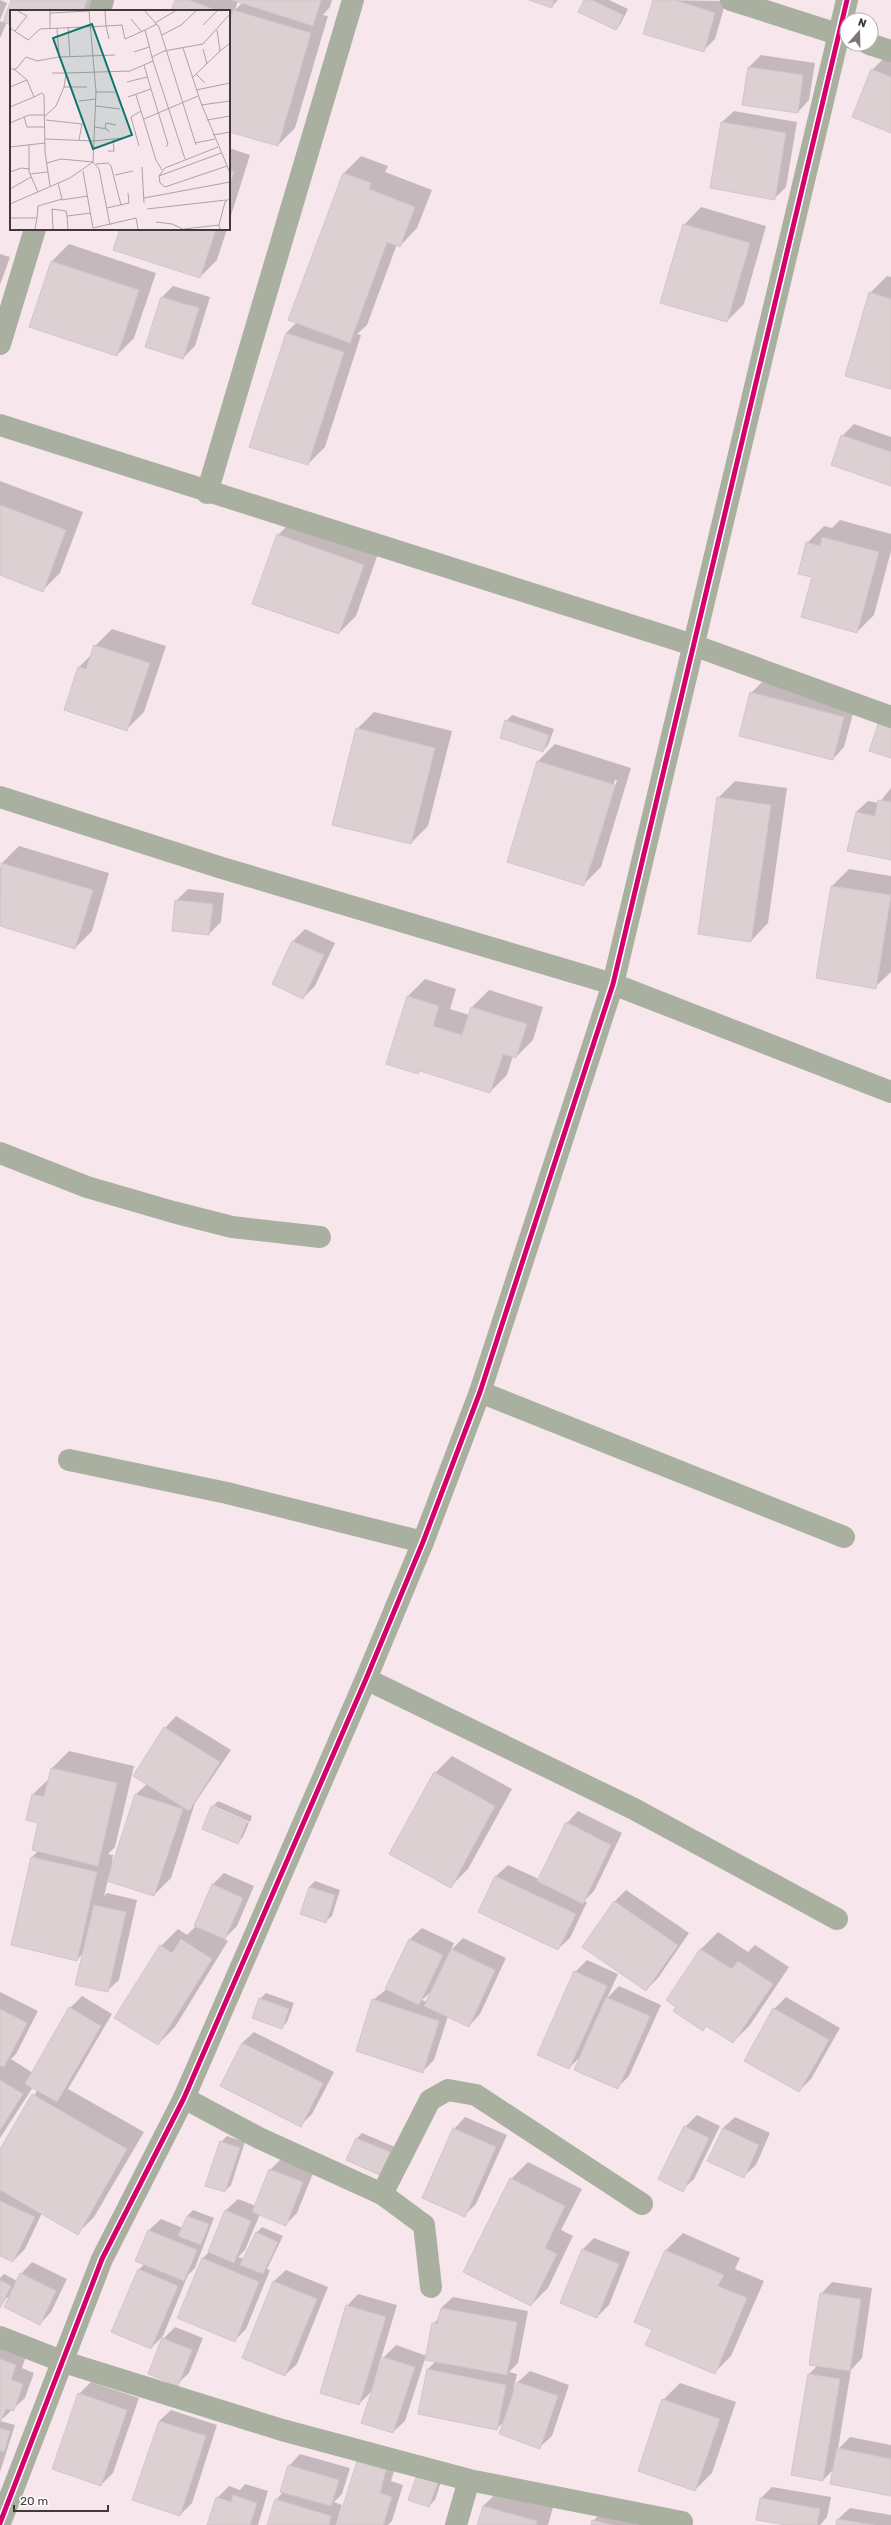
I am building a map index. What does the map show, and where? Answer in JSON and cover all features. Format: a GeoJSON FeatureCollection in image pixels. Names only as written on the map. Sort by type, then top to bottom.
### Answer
{"type":"FeatureCollection","features":[{"type":"Feature","properties":{"kind":"street"},"geometry":{"type":"LineString","coordinates":[[100,10],[103,0]]}},
{"type":"Feature","properties":{"kind":"street"},"geometry":{"type":"LineString","coordinates":[[207,492],[353,0]]}},
{"type":"Feature","properties":{"kind":"street"},"geometry":{"type":"LineString","coordinates":[[731,0],[839,34]]}},
{"type":"Feature","properties":{"kind":"street"},"geometry":{"type":"LineString","coordinates":[[845,12],[847,0]]}},
{"type":"Feature","properties":{"kind":"street"},"geometry":{"type":"LineString","coordinates":[[0,2523],[64,2362],[102,2259],[184,2098],[366,1679],[423,1542],[480,1392],[613,984],[693,645],[839,47]]}},
{"type":"Feature","properties":{"kind":"street"},"geometry":{"type":"LineString","coordinates":[[879,47],[891,51]]}},
{"type":"Feature","properties":{"kind":"street"},"geometry":{"type":"LineString","coordinates":[[0,344],[35,230]]}},
{"type":"Feature","properties":{"kind":"street"},"geometry":{"type":"LineString","coordinates":[[0,425],[207,492],[693,645],[891,718]]}},
{"type":"Feature","properties":{"kind":"street"},"geometry":{"type":"LineString","coordinates":[[0,797],[222,868],[613,984],[891,1092]]}},
{"type":"Feature","properties":{"kind":"street"},"geometry":{"type":"LineString","coordinates":[[0,1153],[87,1187],[174,1212],[232,1227],[320,1237]]}},
{"type":"Feature","properties":{"kind":"street"},"geometry":{"type":"LineString","coordinates":[[480,1392],[844,1537]]}},
{"type":"Feature","properties":{"kind":"street"},"geometry":{"type":"LineString","coordinates":[[69,1460],[227,1493],[423,1542]]}},
{"type":"Feature","properties":{"kind":"street"},"geometry":{"type":"LineString","coordinates":[[366,1679],[634,1809],[837,1919]]}},
{"type":"Feature","properties":{"kind":"street"},"geometry":{"type":"LineString","coordinates":[[382,2194],[430,2100],[448,2090],[476,2095],[642,2204]]}},
{"type":"Feature","properties":{"kind":"street"},"geometry":{"type":"LineString","coordinates":[[184,2098],[259,2138],[382,2194],[424,2225],[431,2287]]}},
{"type":"Feature","properties":{"kind":"street"},"geometry":{"type":"LineString","coordinates":[[0,2337],[64,2362],[282,2430],[469,2480],[682,2522]]}},
{"type":"Feature","properties":{"kind":"street"},"geometry":{"type":"LineString","coordinates":[[456,2525],[469,2480]]}},
{"type":"Feature","properties":{"kind":"building"},"geometry":{"type":"Polygon","coordinates":[[[11,0],[87,0],[83,10],[10,10],[10,25],[3,22],[11,0]]]}},
{"type":"Feature","properties":{"kind":"building"},"geometry":{"type":"Polygon","coordinates":[[[175,0],[189,0],[215,10],[171,10],[175,0]]]}},
{"type":"Feature","properties":{"kind":"building"},"geometry":{"type":"Polygon","coordinates":[[[232,0],[321,0],[313,26],[232,0]]]}},
{"type":"Feature","properties":{"kind":"building"},"geometry":{"type":"Polygon","coordinates":[[[529,0],[554,0],[552,8],[529,0]]]}},
{"type":"Feature","properties":{"kind":"building"},"geometry":{"type":"Polygon","coordinates":[[[584,0],[592,0],[623,15],[616,30],[578,12],[584,0]]]}},
{"type":"Feature","properties":{"kind":"building"},"geometry":{"type":"Polygon","coordinates":[[[653,0],[674,0],[715,13],[704,52],[643,34],[653,0]]]}},
{"type":"Feature","properties":{"kind":"building"},"geometry":{"type":"Polygon","coordinates":[[[233,10],[311,33],[278,146],[230,132],[230,21],[233,10]]]}},
{"type":"Feature","properties":{"kind":"building"},"geometry":{"type":"Polygon","coordinates":[[[748,67],[803,75],[798,113],[742,105],[748,67]]]}},
{"type":"Feature","properties":{"kind":"building"},"geometry":{"type":"Polygon","coordinates":[[[871,69],[891,77],[891,133],[852,117],[871,69]]]}},
{"type":"Feature","properties":{"kind":"building"},"geometry":{"type":"Polygon","coordinates":[[[721,122],[786,133],[775,200],[710,188],[721,122]]]}},
{"type":"Feature","properties":{"kind":"building"},"geometry":{"type":"Polygon","coordinates":[[[230,170],[234,172],[230,184],[230,170]]]}},
{"type":"Feature","properties":{"kind":"building"},"geometry":{"type":"Polygon","coordinates":[[[343,173],[371,183],[369,189],[415,207],[400,247],[387,242],[350,343],[288,320],[343,173]]]}},
{"type":"Feature","properties":{"kind":"building"},"geometry":{"type":"Polygon","coordinates":[[[683,224],[750,243],[727,322],[660,303],[683,224]]]}},
{"type":"Feature","properties":{"kind":"building"},"geometry":{"type":"Polygon","coordinates":[[[120,230],[216,230],[200,278],[113,250],[120,230]]]}},
{"type":"Feature","properties":{"kind":"building"},"geometry":{"type":"Polygon","coordinates":[[[51,261],[139,290],[117,356],[29,327],[51,261]]]}},
{"type":"Feature","properties":{"kind":"building"},"geometry":{"type":"Polygon","coordinates":[[[869,292],[891,299],[891,389],[845,376],[869,292]]]}},
{"type":"Feature","properties":{"kind":"building"},"geometry":{"type":"Polygon","coordinates":[[[161,297],[199,308],[183,359],[145,347],[161,297]]]}},
{"type":"Feature","properties":{"kind":"building"},"geometry":{"type":"Polygon","coordinates":[[[286,333],[344,352],[308,465],[249,447],[286,333]]]}},
{"type":"Feature","properties":{"kind":"building"},"geometry":{"type":"Polygon","coordinates":[[[841,435],[891,452],[891,486],[831,465],[841,435]]]}},
{"type":"Feature","properties":{"kind":"building"},"geometry":{"type":"Polygon","coordinates":[[[0,505],[66,530],[43,592],[0,575],[0,505]]]}},
{"type":"Feature","properties":{"kind":"building"},"geometry":{"type":"Polygon","coordinates":[[[277,534],[364,565],[339,634],[252,604],[277,534]]]}},
{"type":"Feature","properties":{"kind":"building"},"geometry":{"type":"Polygon","coordinates":[[[822,537],[879,552],[857,633],[801,617],[812,577],[798,574],[806,542],[820,546],[822,537]]]}},
{"type":"Feature","properties":{"kind":"building"},"geometry":{"type":"Polygon","coordinates":[[[94,645],[150,663],[127,731],[64,710],[78,667],[86,669],[94,645]]]}},
{"type":"Feature","properties":{"kind":"building"},"geometry":{"type":"Polygon","coordinates":[[[750,692],[844,717],[833,760],[739,736],[750,692]]]}},
{"type":"Feature","properties":{"kind":"building"},"geometry":{"type":"Polygon","coordinates":[[[880,718],[891,721],[891,758],[869,751],[880,718]]]}},
{"type":"Feature","properties":{"kind":"building"},"geometry":{"type":"Polygon","coordinates":[[[505,720],[549,735],[543,752],[500,738],[505,720]]]}},
{"type":"Feature","properties":{"kind":"building"},"geometry":{"type":"Polygon","coordinates":[[[356,728],[435,748],[411,844],[332,825],[356,728]]]}},
{"type":"Feature","properties":{"kind":"building"},"geometry":{"type":"Polygon","coordinates":[[[537,761],[615,785],[584,886],[507,862],[537,761]]]}},
{"type":"Feature","properties":{"kind":"building"},"geometry":{"type":"Polygon","coordinates":[[[717,797],[771,805],[751,942],[698,934],[717,797]]]}},
{"type":"Feature","properties":{"kind":"building"},"geometry":{"type":"Polygon","coordinates":[[[878,800],[891,802],[891,860],[847,851],[856,812],[875,816],[878,800]]]}},
{"type":"Feature","properties":{"kind":"building"},"geometry":{"type":"Polygon","coordinates":[[[1,863],[93,890],[75,949],[0,926],[1,863]]]}},
{"type":"Feature","properties":{"kind":"building"},"geometry":{"type":"Polygon","coordinates":[[[831,886],[891,895],[876,989],[816,978],[831,886]]]}},
{"type":"Feature","properties":{"kind":"building"},"geometry":{"type":"Polygon","coordinates":[[[175,900],[213,904],[209,935],[172,931],[175,900]]]}},
{"type":"Feature","properties":{"kind":"building"},"geometry":{"type":"Polygon","coordinates":[[[292,941],[324,955],[303,999],[272,984],[292,941]]]}},
{"type":"Feature","properties":{"kind":"building"},"geometry":{"type":"Polygon","coordinates":[[[407,996],[439,1006],[433,1026],[462,1035],[471,1007],[527,1024],[516,1058],[503,1054],[490,1093],[420,1071],[418,1074],[386,1064],[407,996]]]}},
{"type":"Feature","properties":{"kind":"building"},"geometry":{"type":"Polygon","coordinates":[[[164,1727],[220,1762],[189,1811],[133,1776],[164,1727]]]}},
{"type":"Feature","properties":{"kind":"building"},"geometry":{"type":"Polygon","coordinates":[[[51,1768],[117,1783],[98,1866],[32,1850],[38,1823],[26,1820],[32,1794],[44,1797],[51,1768]]]}},
{"type":"Feature","properties":{"kind":"building"},"geometry":{"type":"Polygon","coordinates":[[[434,1772],[495,1806],[451,1888],[389,1854],[434,1772]]]}},
{"type":"Feature","properties":{"kind":"building"},"geometry":{"type":"Polygon","coordinates":[[[135,1794],[183,1809],[154,1896],[107,1881],[135,1794]]]}},
{"type":"Feature","properties":{"kind":"building"},"geometry":{"type":"Polygon","coordinates":[[[211,1806],[247,1822],[238,1844],[202,1829],[211,1806]]]}},
{"type":"Feature","properties":{"kind":"building"},"geometry":{"type":"Polygon","coordinates":[[[566,1822],[611,1845],[583,1904],[537,1881],[566,1822]]]}},
{"type":"Feature","properties":{"kind":"building"},"geometry":{"type":"Polygon","coordinates":[[[31,1857],[97,1872],[77,1961],[11,1945],[31,1857]]]}},
{"type":"Feature","properties":{"kind":"building"},"geometry":{"type":"Polygon","coordinates":[[[495,1876],[576,1914],[558,1950],[478,1912],[495,1876]]]}},
{"type":"Feature","properties":{"kind":"building"},"geometry":{"type":"Polygon","coordinates":[[[212,1884],[243,1898],[225,1939],[194,1926],[212,1884]]]}},
{"type":"Feature","properties":{"kind":"building"},"geometry":{"type":"Polygon","coordinates":[[[309,1887],[335,1895],[326,1923],[300,1914],[309,1887]]]}},
{"type":"Feature","properties":{"kind":"building"},"geometry":{"type":"Polygon","coordinates":[[[614,1901],[678,1945],[646,1991],[582,1947],[614,1901]]]}},
{"type":"Feature","properties":{"kind":"building"},"geometry":{"type":"Polygon","coordinates":[[[94,1905],[126,1912],[108,1992],[75,1985],[94,1905]]]}},
{"type":"Feature","properties":{"kind":"building"},"geometry":{"type":"Polygon","coordinates":[[[181,1939],[212,1959],[158,2045],[114,2018],[160,1945],[172,1953],[181,1939]]]}},
{"type":"Feature","properties":{"kind":"building"},"geometry":{"type":"Polygon","coordinates":[[[409,1939],[443,1955],[419,2005],[385,1989],[409,1939]]]}},
{"type":"Feature","properties":{"kind":"building"},"geometry":{"type":"Polygon","coordinates":[[[451,1949],[495,1970],[469,2027],[424,2006],[451,1949]]]}},
{"type":"Feature","properties":{"kind":"building"},"geometry":{"type":"Polygon","coordinates":[[[700,1949],[732,1969],[738,1961],[773,1984],[733,2043],[706,2026],[703,2031],[673,2011],[676,2007],[666,2000],[700,1949]]]}},
{"type":"Feature","properties":{"kind":"building"},"geometry":{"type":"Polygon","coordinates":[[[574,1971],[607,1986],[569,2069],[537,2055],[574,1971]]]}},
{"type":"Feature","properties":{"kind":"building"},"geometry":{"type":"Polygon","coordinates":[[[606,1997],[650,2016],[618,2089],[574,2070],[606,1997]]]}},
{"type":"Feature","properties":{"kind":"building"},"geometry":{"type":"Polygon","coordinates":[[[259,1998],[289,2009],[282,2029],[252,2018],[259,1998]]]}},
{"type":"Feature","properties":{"kind":"building"},"geometry":{"type":"Polygon","coordinates":[[[372,1999],[439,2021],[423,2073],[356,2051],[372,1999]]]}},
{"type":"Feature","properties":{"kind":"building"},"geometry":{"type":"Polygon","coordinates":[[[69,2007],[101,2026],[57,2102],[25,2084],[69,2007]]]}},
{"type":"Feature","properties":{"kind":"building"},"geometry":{"type":"Polygon","coordinates":[[[773,2008],[829,2040],[799,2092],[744,2061],[773,2008]]]}},
{"type":"Feature","properties":{"kind":"building"},"geometry":{"type":"Polygon","coordinates":[[[0,2009],[27,2023],[4,2067],[0,2065],[0,2009]]]}},
{"type":"Feature","properties":{"kind":"building"},"geometry":{"type":"Polygon","coordinates":[[[242,2043],[323,2083],[301,2127],[220,2086],[242,2043]]]}},
{"type":"Feature","properties":{"kind":"building"},"geometry":{"type":"Polygon","coordinates":[[[0,2080],[23,2094],[0,2130],[0,2080]]]}},
{"type":"Feature","properties":{"kind":"building"},"geometry":{"type":"Polygon","coordinates":[[[32,2094],[127,2149],[78,2235],[0,2190],[0,2149],[32,2094]]]}},
{"type":"Feature","properties":{"kind":"building"},"geometry":{"type":"Polygon","coordinates":[[[684,2126],[709,2138],[683,2192],[658,2179],[684,2126]]]}},
{"type":"Feature","properties":{"kind":"building"},"geometry":{"type":"Polygon","coordinates":[[[453,2128],[496,2147],[465,2217],[422,2198],[453,2128]]]}},
{"type":"Feature","properties":{"kind":"building"},"geometry":{"type":"Polygon","coordinates":[[[723,2128],[759,2145],[744,2178],[707,2161],[723,2128]]]}},
{"type":"Feature","properties":{"kind":"building"},"geometry":{"type":"Polygon","coordinates":[[[356,2138],[390,2152],[380,2175],[346,2160],[356,2138]]]}},
{"type":"Feature","properties":{"kind":"building"},"geometry":{"type":"Polygon","coordinates":[[[220,2141],[240,2148],[225,2192],[205,2186],[220,2141]]]}},
{"type":"Feature","properties":{"kind":"building"},"geometry":{"type":"Polygon","coordinates":[[[269,2169],[303,2182],[286,2226],[252,2212],[269,2169]]]}},
{"type":"Feature","properties":{"kind":"building"},"geometry":{"type":"Polygon","coordinates":[[[510,2178],[565,2206],[545,2248],[557,2254],[531,2306],[463,2272],[510,2178]]]}},
{"type":"Feature","properties":{"kind":"building"},"geometry":{"type":"Polygon","coordinates":[[[0,2201],[35,2217],[13,2262],[0,2256],[0,2201]]]}},
{"type":"Feature","properties":{"kind":"building"},"geometry":{"type":"Polygon","coordinates":[[[225,2210],[251,2221],[234,2263],[208,2252],[225,2210]]]}},
{"type":"Feature","properties":{"kind":"building"},"geometry":{"type":"Polygon","coordinates":[[[187,2216],[209,2224],[201,2245],[178,2236],[187,2216]]]}},
{"type":"Feature","properties":{"kind":"building"},"geometry":{"type":"Polygon","coordinates":[[[148,2230],[197,2250],[184,2281],[135,2261],[148,2230]]]}},
{"type":"Feature","properties":{"kind":"building"},"geometry":{"type":"Polygon","coordinates":[[[256,2232],[278,2242],[263,2274],[240,2265],[256,2232]]]}},
{"type":"Feature","properties":{"kind":"building"},"geometry":{"type":"Polygon","coordinates":[[[582,2249],[619,2264],[597,2318],[560,2303],[582,2249]]]}},
{"type":"Feature","properties":{"kind":"building"},"geometry":{"type":"Polygon","coordinates":[[[665,2250],[724,2275],[718,2286],[747,2298],[715,2374],[645,2345],[652,2330],[634,2322],[665,2250]]]}},
{"type":"Feature","properties":{"kind":"building"},"geometry":{"type":"Polygon","coordinates":[[[202,2258],[259,2282],[235,2342],[177,2318],[202,2258]]]}},
{"type":"Feature","properties":{"kind":"building"},"geometry":{"type":"Polygon","coordinates":[[[138,2269],[178,2286],[151,2349],[111,2332],[138,2269]]]}},
{"type":"Feature","properties":{"kind":"building"},"geometry":{"type":"Polygon","coordinates":[[[20,2273],[56,2291],[40,2325],[4,2307],[20,2273]]]}},
{"type":"Feature","properties":{"kind":"building"},"geometry":{"type":"Polygon","coordinates":[[[0,2280],[11,2286],[0,2308],[0,2280]]]}},
{"type":"Feature","properties":{"kind":"building"},"geometry":{"type":"Polygon","coordinates":[[[273,2281],[317,2299],[285,2376],[242,2358],[273,2281]]]}},
{"type":"Feature","properties":{"kind":"building"},"geometry":{"type":"Polygon","coordinates":[[[820,2293],[861,2299],[850,2371],[809,2365],[820,2293]]]}},
{"type":"Feature","properties":{"kind":"building"},"geometry":{"type":"Polygon","coordinates":[[[346,2305],[386,2317],[359,2405],[320,2393],[346,2305]]]}},
{"type":"Feature","properties":{"kind":"building"},"geometry":{"type":"Polygon","coordinates":[[[441,2308],[517,2322],[507,2375],[425,2360],[432,2323],[437,2324],[441,2308]]]}},
{"type":"Feature","properties":{"kind":"building"},"geometry":{"type":"Polygon","coordinates":[[[162,2338],[192,2350],[178,2386],[148,2374],[162,2338]]]}},
{"type":"Feature","properties":{"kind":"building"},"geometry":{"type":"Polygon","coordinates":[[[383,2357],[415,2367],[393,2433],[361,2423],[383,2357]]]}},
{"type":"Feature","properties":{"kind":"building"},"geometry":{"type":"Polygon","coordinates":[[[0,2359],[16,2365],[11,2380],[23,2384],[14,2411],[6,2409],[0,2423],[0,2359]]]}},
{"type":"Feature","properties":{"kind":"building"},"geometry":{"type":"Polygon","coordinates":[[[427,2369],[506,2385],[497,2430],[418,2414],[427,2369]]]}},
{"type":"Feature","properties":{"kind":"building"},"geometry":{"type":"Polygon","coordinates":[[[808,2374],[840,2379],[823,2481],[791,2475],[808,2374]]]}},
{"type":"Feature","properties":{"kind":"building"},"geometry":{"type":"Polygon","coordinates":[[[517,2382],[558,2396],[540,2449],[499,2434],[517,2382]]]}},
{"type":"Feature","properties":{"kind":"building"},"geometry":{"type":"Polygon","coordinates":[[[78,2393],[127,2410],[101,2486],[52,2469],[78,2393]]]}},
{"type":"Feature","properties":{"kind":"building"},"geometry":{"type":"Polygon","coordinates":[[[662,2399],[720,2419],[695,2491],[638,2471],[662,2399]]]}},
{"type":"Feature","properties":{"kind":"building"},"geometry":{"type":"Polygon","coordinates":[[[159,2421],[206,2436],[180,2516],[132,2500],[159,2421]]]}},
{"type":"Feature","properties":{"kind":"building"},"geometry":{"type":"Polygon","coordinates":[[[0,2428],[10,2431],[4,2452],[0,2451],[0,2428]]]}},
{"type":"Feature","properties":{"kind":"building"},"geometry":{"type":"Polygon","coordinates":[[[837,2448],[891,2459],[891,2496],[830,2484],[837,2448]]]}},
{"type":"Feature","properties":{"kind":"building"},"geometry":{"type":"Polygon","coordinates":[[[357,2461],[386,2470],[380,2493],[392,2497],[383,2525],[337,2525],[357,2461]]]}},
{"type":"Feature","properties":{"kind":"building"},"geometry":{"type":"Polygon","coordinates":[[[288,2465],[339,2480],[331,2506],[280,2492],[288,2465]]]}},
{"type":"Feature","properties":{"kind":"building"},"geometry":{"type":"Polygon","coordinates":[[[418,2472],[439,2479],[429,2507],[408,2500],[418,2472]]]}},
{"type":"Feature","properties":{"kind":"building"},"geometry":{"type":"Polygon","coordinates":[[[233,2495],[257,2503],[250,2525],[207,2525],[216,2497],[231,2502],[233,2495]]]}},
{"type":"Feature","properties":{"kind":"building"},"geometry":{"type":"Polygon","coordinates":[[[760,2498],[820,2509],[817,2525],[786,2525],[756,2520],[760,2498]]]}},
{"type":"Feature","properties":{"kind":"building"},"geometry":{"type":"Polygon","coordinates":[[[275,2499],[331,2516],[329,2525],[267,2525],[275,2499]]]}},
{"type":"Feature","properties":{"kind":"building"},"geometry":{"type":"Polygon","coordinates":[[[483,2506],[537,2521],[536,2525],[477,2525],[483,2506]]]}},
{"type":"Feature","properties":{"kind":"building"},"geometry":{"type":"Polygon","coordinates":[[[837,2519],[874,2525],[836,2525],[837,2519]]]}},
{"type":"Feature","properties":{"kind":"building"},"geometry":{"type":"Polygon","coordinates":[[[592,2520],[613,2525],[591,2525],[592,2520]]]}},
{"type":"Feature","properties":{"kind":"cycle path"},"geometry":{"type":"LineString","coordinates":[[0,2523],[102,2259],[184,2098],[366,1679],[423,1542],[480,1392],[613,984],[847,0]]}}]}
